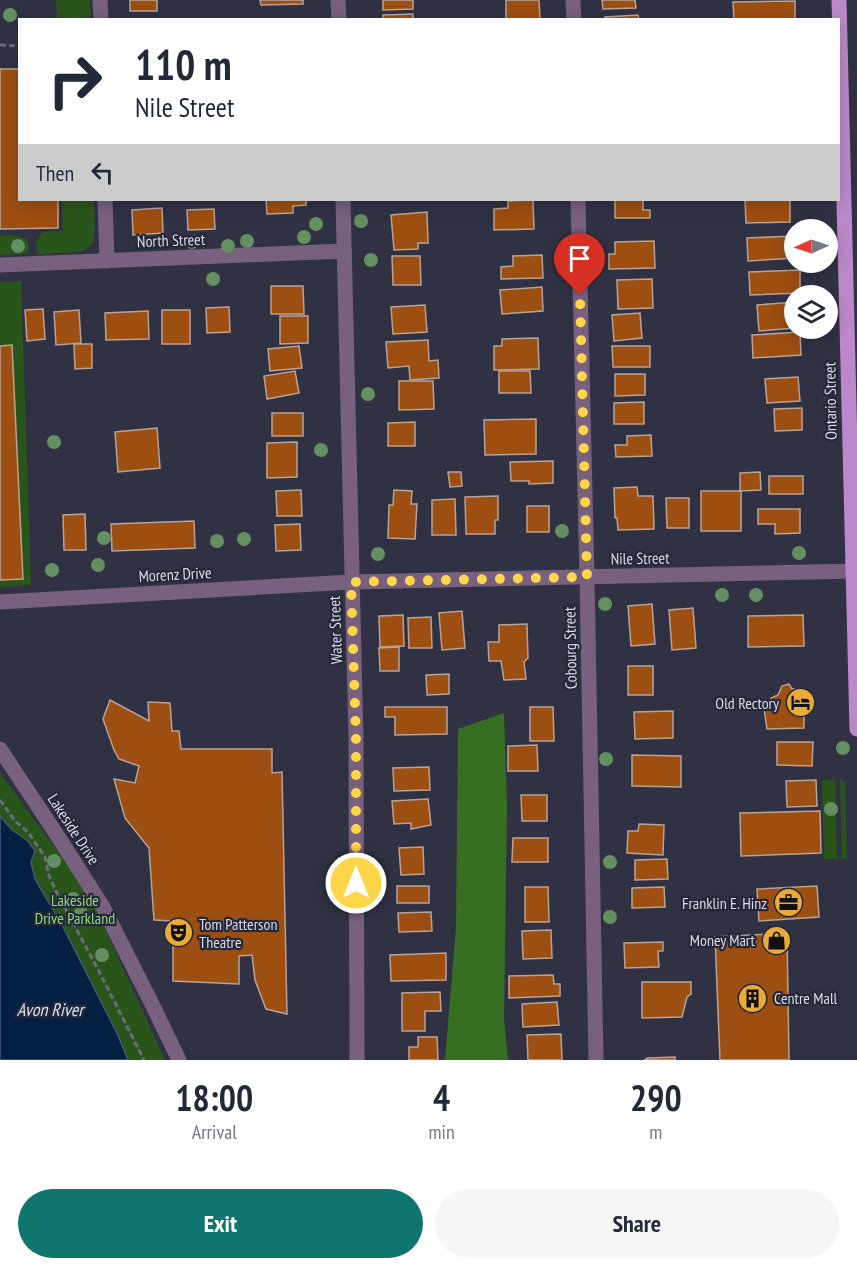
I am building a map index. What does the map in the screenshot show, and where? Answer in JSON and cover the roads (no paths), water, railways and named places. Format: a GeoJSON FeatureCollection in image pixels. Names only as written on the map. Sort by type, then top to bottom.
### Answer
{"type":"FeatureCollection","features":[{"type":"Feature","properties":{"kind":"main road","name":"Ontario Street"},"geometry":{"type":"LineString","coordinates":[[839,0],[840,18]]}},
{"type":"Feature","properties":{"kind":"main road","name":"Ontario Street"},"geometry":{"type":"LineString","coordinates":[[840,36],[855,571],[857,729]]}},
{"type":"Feature","properties":{"kind":"street"},"geometry":{"type":"LineString","coordinates":[[100,0],[101,18]]}},
{"type":"Feature","properties":{"kind":"street"},"geometry":{"type":"LineString","coordinates":[[338,0],[339,18]]}},
{"type":"Feature","properties":{"kind":"street"},"geometry":{"type":"LineString","coordinates":[[573,0],[574,18]]}},
{"type":"Feature","properties":{"kind":"street"},"geometry":{"type":"LineString","coordinates":[[105,201],[107,261]]}},
{"type":"Feature","properties":{"kind":"street","name":"Water Street"},"geometry":{"type":"LineString","coordinates":[[343,201],[356,738],[357,1060]]}},
{"type":"Feature","properties":{"kind":"street","name":"Cobourg Street"},"geometry":{"type":"LineString","coordinates":[[578,201],[596,1060]]}},
{"type":"Feature","properties":{"kind":"street","name":"North Street"},"geometry":{"type":"LineString","coordinates":[[0,265],[344,251]]}},
{"type":"Feature","properties":{"kind":"street","name":"Nile Street"},"geometry":{"type":"LineString","coordinates":[[351,582],[855,571]]}},
{"type":"Feature","properties":{"kind":"street","name":"Morenz Drive"},"geometry":{"type":"LineString","coordinates":[[0,602],[351,582]]}},
{"type":"Feature","properties":{"kind":"street","name":"Lakeside Drive"},"geometry":{"type":"LineString","coordinates":[[0,749],[103,907],[179,1060]]}},
{"type":"Feature","properties":{"kind":"water","name":"Avon River"},"geometry":{"type":"Polygon","coordinates":[[[0,816],[12,830],[28,841],[35,851],[31,862],[35,879],[63,927],[117,1033],[128,1060],[0,1060],[0,816]]]}},
{"type":"Feature","properties":{"kind":"place","name":"Old Rectory"},"geometry":{"type":"Point","coordinates":[800,703]}},
{"type":"Feature","properties":{"kind":"place","name":"Franklin E. Hinz"},"geometry":{"type":"Point","coordinates":[788,903]}},
{"type":"Feature","properties":{"kind":"place","name":"Tom Patterson Theatre"},"geometry":{"type":"Point","coordinates":[178,933]}},
{"type":"Feature","properties":{"kind":"place","name":"Money Mart"},"geometry":{"type":"Point","coordinates":[776,940]}},
{"type":"Feature","properties":{"kind":"place","name":"Centre Mall"},"geometry":{"type":"Point","coordinates":[753,998]}},
{"type":"Feature","properties":{"kind":"park label","name":"Lakeside Drive Parkland"},"geometry":{"type":"Point","coordinates":[75,909]}}]}
